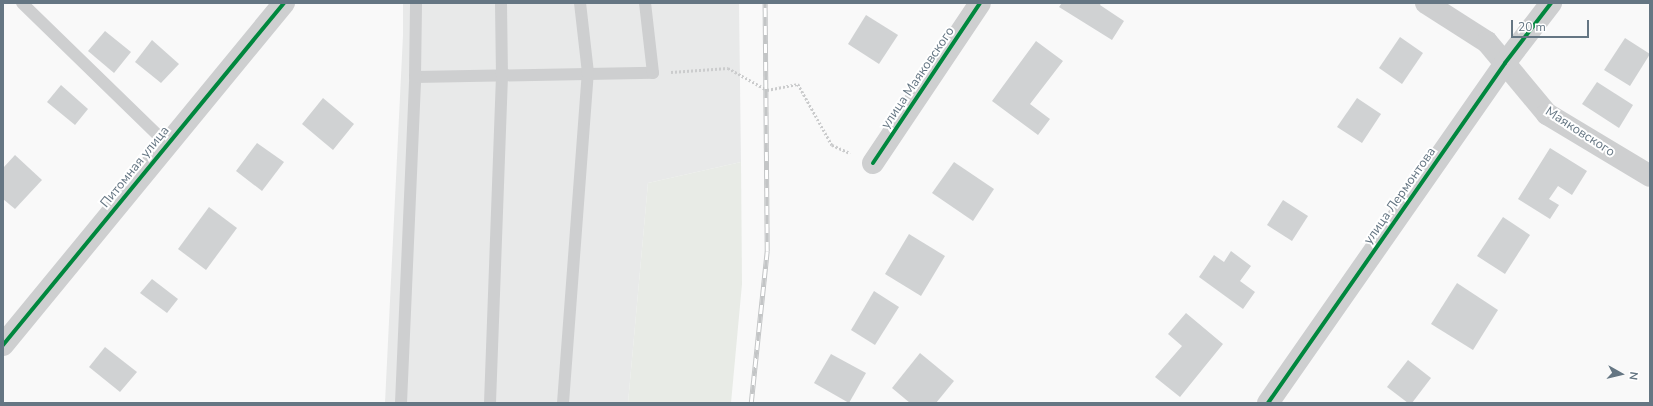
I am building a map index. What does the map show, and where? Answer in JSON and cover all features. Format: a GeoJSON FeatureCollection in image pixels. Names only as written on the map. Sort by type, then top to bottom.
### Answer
{"type":"FeatureCollection","features":[{"type":"Feature","properties":{"kind":"street","name":"Питомная улица"},"geometry":{"type":"LineString","coordinates":[[3,345],[284,3]]}},
{"type":"Feature","properties":{"kind":"street","name":"улица Маяковского"},"geometry":{"type":"LineString","coordinates":[[873,163],[980,3]]}},
{"type":"Feature","properties":{"kind":"street","name":"Маяковского"},"geometry":{"type":"LineString","coordinates":[[1426,3],[1487,42],[1547,114],[1650,176]]}},
{"type":"Feature","properties":{"kind":"street","name":"улица Лермонтова"},"geometry":{"type":"LineString","coordinates":[[1268,403],[1505,63],[1551,3]]}},
{"type":"Feature","properties":{"kind":"lane"},"geometry":{"type":"LineString","coordinates":[[22,3],[167,144]]}},
{"type":"Feature","properties":{"kind":"lane"},"geometry":{"type":"LineString","coordinates":[[401,403],[415,77],[416,3]]}},
{"type":"Feature","properties":{"kind":"lane"},"geometry":{"type":"LineString","coordinates":[[490,403],[502,76],[501,3]]}},
{"type":"Feature","properties":{"kind":"lane"},"geometry":{"type":"LineString","coordinates":[[563,403],[588,73],[580,3]]}},
{"type":"Feature","properties":{"kind":"lane"},"geometry":{"type":"LineString","coordinates":[[415,77],[653,73],[645,3]]}},
{"type":"Feature","properties":{"kind":"path"},"geometry":{"type":"LineString","coordinates":[[653,73],[728,68],[767,90],[798,84],[832,145],[873,163]]}},
{"type":"Feature","properties":{"kind":"shaded area"},"geometry":{"type":"Polygon","coordinates":[[[403,3],[739,3],[741,162],[648,183],[628,403],[385,403],[403,35],[403,3]]]}},
{"type":"Feature","properties":{"kind":"shaded area"},"geometry":{"type":"Polygon","coordinates":[[[741,162],[742,284],[731,403],[628,403],[648,183],[741,162]]]}},
{"type":"Feature","properties":{"kind":"building"},"geometry":{"type":"Polygon","coordinates":[[[1062,3],[1101,3],[1100,5],[1124,21],[1112,40],[1059,7],[1062,3]]]}},
{"type":"Feature","properties":{"kind":"building"},"geometry":{"type":"Polygon","coordinates":[[[866,15],[898,35],[879,64],[848,44],[866,15]]]}},
{"type":"Feature","properties":{"kind":"building"},"geometry":{"type":"Polygon","coordinates":[[[105,31],[131,52],[114,73],[88,51],[105,31]]]}},
{"type":"Feature","properties":{"kind":"building"},"geometry":{"type":"Polygon","coordinates":[[[1400,37],[1423,53],[1402,84],[1379,68],[1400,37]]]}},
{"type":"Feature","properties":{"kind":"building"},"geometry":{"type":"Polygon","coordinates":[[[1625,38],[1650,54],[1630,86],[1604,70],[1625,38]]]}},
{"type":"Feature","properties":{"kind":"building"},"geometry":{"type":"Polygon","coordinates":[[[152,40],[179,64],[161,83],[135,62],[152,40]]]}},
{"type":"Feature","properties":{"kind":"building"},"geometry":{"type":"Polygon","coordinates":[[[1036,41],[1063,61],[1030,104],[1050,119],[1038,135],[992,101],[1036,41]]]}},
{"type":"Feature","properties":{"kind":"building"},"geometry":{"type":"Polygon","coordinates":[[[1597,82],[1633,105],[1619,128],[1582,104],[1597,82]]]}},
{"type":"Feature","properties":{"kind":"building"},"geometry":{"type":"Polygon","coordinates":[[[61,85],[88,109],[75,125],[47,102],[61,85]]]}},
{"type":"Feature","properties":{"kind":"building"},"geometry":{"type":"Polygon","coordinates":[[[323,98],[354,124],[333,150],[302,124],[323,98]]]}},
{"type":"Feature","properties":{"kind":"building"},"geometry":{"type":"Polygon","coordinates":[[[1357,98],[1381,114],[1362,143],[1337,127],[1357,98]]]}},
{"type":"Feature","properties":{"kind":"building"},"geometry":{"type":"Polygon","coordinates":[[[257,143],[284,162],[262,191],[236,171],[257,143]]]}},
{"type":"Feature","properties":{"kind":"building"},"geometry":{"type":"Polygon","coordinates":[[[1550,148],[1587,171],[1572,195],[1558,186],[1549,199],[1559,205],[1550,219],[1518,199],[1550,148]]]}},
{"type":"Feature","properties":{"kind":"building"},"geometry":{"type":"Polygon","coordinates":[[[15,155],[42,180],[15,209],[3,199],[3,168],[15,155]]]}},
{"type":"Feature","properties":{"kind":"building"},"geometry":{"type":"Polygon","coordinates":[[[954,162],[994,189],[973,221],[932,193],[954,162]]]}},
{"type":"Feature","properties":{"kind":"building"},"geometry":{"type":"Polygon","coordinates":[[[1283,200],[1308,216],[1292,241],[1267,225],[1283,200]]]}},
{"type":"Feature","properties":{"kind":"building"},"geometry":{"type":"Polygon","coordinates":[[[209,207],[237,228],[206,270],[178,249],[209,207]]]}},
{"type":"Feature","properties":{"kind":"building"},"geometry":{"type":"Polygon","coordinates":[[[1503,217],[1530,235],[1505,274],[1477,256],[1503,217]]]}},
{"type":"Feature","properties":{"kind":"building"},"geometry":{"type":"Polygon","coordinates":[[[909,234],[945,256],[921,296],[885,274],[909,234]]]}},
{"type":"Feature","properties":{"kind":"building"},"geometry":{"type":"Polygon","coordinates":[[[1231,251],[1251,266],[1240,281],[1255,292],[1243,309],[1199,277],[1214,255],[1224,262],[1231,251]]]}},
{"type":"Feature","properties":{"kind":"building"},"geometry":{"type":"Polygon","coordinates":[[[152,279],[178,299],[167,313],[140,293],[152,279]]]}},
{"type":"Feature","properties":{"kind":"building"},"geometry":{"type":"Polygon","coordinates":[[[1457,283],[1498,310],[1473,350],[1431,324],[1457,283]]]}},
{"type":"Feature","properties":{"kind":"building"},"geometry":{"type":"Polygon","coordinates":[[[874,291],[899,307],[875,345],[851,330],[874,291]]]}},
{"type":"Feature","properties":{"kind":"building"},"geometry":{"type":"Polygon","coordinates":[[[1186,313],[1223,344],[1180,397],[1155,377],[1182,346],[1168,334],[1186,313]]]}},
{"type":"Feature","properties":{"kind":"building"},"geometry":{"type":"Polygon","coordinates":[[[105,347],[137,372],[120,392],[89,367],[105,347]]]}},
{"type":"Feature","properties":{"kind":"building"},"geometry":{"type":"Polygon","coordinates":[[[920,353],[954,381],[936,403],[910,403],[892,388],[920,353]]]}},
{"type":"Feature","properties":{"kind":"building"},"geometry":{"type":"Polygon","coordinates":[[[831,354],[866,373],[849,403],[814,383],[831,354]]]}},
{"type":"Feature","properties":{"kind":"building"},"geometry":{"type":"Polygon","coordinates":[[[1408,360],[1431,378],[1412,403],[1408,403],[1387,387],[1408,360]]]}},
{"type":"Feature","properties":{"kind":"railway"},"geometry":{"type":"LineString","coordinates":[[751,403],[767,251],[765,3]]}},
{"type":"Feature","properties":{"kind":"cycle path"},"geometry":{"type":"LineString","coordinates":[[3,345],[284,3]]}},
{"type":"Feature","properties":{"kind":"cycle path"},"geometry":{"type":"LineString","coordinates":[[873,163],[980,3]]}},
{"type":"Feature","properties":{"kind":"cycle path"},"geometry":{"type":"LineString","coordinates":[[1268,403],[1505,63],[1551,3]]}}]}
